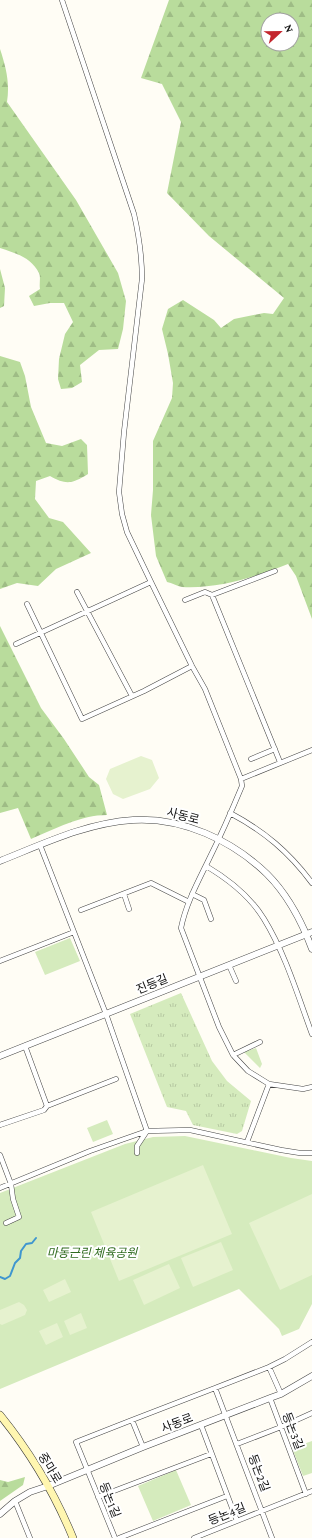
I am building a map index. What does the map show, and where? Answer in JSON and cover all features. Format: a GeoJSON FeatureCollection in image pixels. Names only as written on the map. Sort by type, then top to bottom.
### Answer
{"type":"FeatureCollection","features":[{"type":"Feature","properties":{"kind":"main road","name":"중마로"},"geometry":{"type":"LineString","coordinates":[[0,1415],[16,1434],[48,1486],[73,1538]]}},
{"type":"Feature","properties":{"kind":"street"},"geometry":{"type":"LineString","coordinates":[[62,0],[134,214],[142,261],[142,279],[124,432],[119,492],[122,514],[127,532],[192,666],[205,689],[241,779],[242,786],[219,839],[192,894],[183,916],[181,928],[219,1027],[233,1055],[248,1071],[269,1084],[303,1089],[312,1087]]}},
{"type":"Feature","properties":{"kind":"street"},"geometry":{"type":"LineString","coordinates":[[185,600],[205,592],[212,595],[275,571]]}},
{"type":"Feature","properties":{"kind":"street"},"geometry":{"type":"LineString","coordinates":[[16,644],[151,582]]}},
{"type":"Feature","properties":{"kind":"street"},"geometry":{"type":"LineString","coordinates":[[77,592],[132,696]]}},
{"type":"Feature","properties":{"kind":"street"},"geometry":{"type":"LineString","coordinates":[[212,595],[280,762]]}},
{"type":"Feature","properties":{"kind":"street"},"geometry":{"type":"LineString","coordinates":[[27,604],[82,719],[192,666]]}},
{"type":"Feature","properties":{"kind":"street"},"geometry":{"type":"LineString","coordinates":[[251,759],[275,749]]}},
{"type":"Feature","properties":{"kind":"street"},"geometry":{"type":"LineString","coordinates":[[241,779],[312,750]]}},
{"type":"Feature","properties":{"kind":"street"},"geometry":{"type":"LineString","coordinates":[[230,813],[245,821],[285,850],[312,883]]}},
{"type":"Feature","properties":{"kind":"street","name":"사동로"},"geometry":{"type":"LineString","coordinates":[[0,861],[88,828],[133,820],[182,824],[219,839],[267,874],[288,901],[309,933],[312,949]]}},
{"type":"Feature","properties":{"kind":"street"},"geometry":{"type":"LineString","coordinates":[[40,845],[106,1014],[147,1131]]}},
{"type":"Feature","properties":{"kind":"street"},"geometry":{"type":"LineString","coordinates":[[206,866],[242,892],[264,918],[277,945],[312,1034]]}},
{"type":"Feature","properties":{"kind":"street"},"geometry":{"type":"LineString","coordinates":[[81,910],[151,884],[189,902]]}},
{"type":"Feature","properties":{"kind":"street"},"geometry":{"type":"LineString","coordinates":[[124,894],[129,909]]}},
{"type":"Feature","properties":{"kind":"street"},"geometry":{"type":"LineString","coordinates":[[192,894],[204,900],[211,919]]}},
{"type":"Feature","properties":{"kind":"street"},"geometry":{"type":"LineString","coordinates":[[0,961],[74,932]]}},
{"type":"Feature","properties":{"kind":"street","name":"진등길"},"geometry":{"type":"LineString","coordinates":[[0,1056],[309,933]]}},
{"type":"Feature","properties":{"kind":"street"},"geometry":{"type":"LineString","coordinates":[[229,965],[236,981]]}},
{"type":"Feature","properties":{"kind":"street"},"geometry":{"type":"LineString","coordinates":[[233,1055],[260,1042]]}},
{"type":"Feature","properties":{"kind":"street"},"geometry":{"type":"LineString","coordinates":[[25,1046],[48,1106]]}},
{"type":"Feature","properties":{"kind":"street"},"geometry":{"type":"LineString","coordinates":[[0,1125],[44,1110],[48,1106],[116,1079]]}},
{"type":"Feature","properties":{"kind":"street"},"geometry":{"type":"LineString","coordinates":[[247,1142],[269,1084]]}},
{"type":"Feature","properties":{"kind":"street"},"geometry":{"type":"LineString","coordinates":[[0,1188],[90,1151],[147,1131],[190,1130],[300,1153],[312,1153]]}},
{"type":"Feature","properties":{"kind":"street"},"geometry":{"type":"LineString","coordinates":[[138,1153],[137,1146],[147,1131]]}},
{"type":"Feature","properties":{"kind":"street"},"geometry":{"type":"LineString","coordinates":[[0,1156],[10,1184],[19,1217],[6,1223]]}},
{"type":"Feature","properties":{"kind":"street"},"geometry":{"type":"LineString","coordinates":[[143,1447],[132,1420],[269,1367],[285,1360],[312,1342]]}},
{"type":"Feature","properties":{"kind":"street"},"geometry":{"type":"LineString","coordinates":[[269,1367],[281,1394]]}},
{"type":"Feature","properties":{"kind":"street","name":"사동로"},"geometry":{"type":"LineString","coordinates":[[0,1514],[15,1501],[30,1492],[281,1394],[312,1376]]}},
{"type":"Feature","properties":{"kind":"street","name":"등논2길"},"geometry":{"type":"LineString","coordinates":[[215,1388],[272,1538]]}},
{"type":"Feature","properties":{"kind":"street","name":"등논3길"},"geometry":{"type":"LineString","coordinates":[[270,1398],[306,1494]]}},
{"type":"Feature","properties":{"kind":"street"},"geometry":{"type":"LineString","coordinates":[[237,1444],[312,1413]]}},
{"type":"Feature","properties":{"kind":"street","name":"등논1길"},"geometry":{"type":"LineString","coordinates":[[115,1538],[76,1442],[132,1420]]}},
{"type":"Feature","properties":{"kind":"street"},"geometry":{"type":"LineString","coordinates":[[201,1425],[237,1521]]}},
{"type":"Feature","properties":{"kind":"street"},"geometry":{"type":"LineString","coordinates":[[98,1497],[212,1454]]}},
{"type":"Feature","properties":{"kind":"street","name":"등논4길"},"geometry":{"type":"LineString","coordinates":[[194,1538],[312,1492]]}},
{"type":"Feature","properties":{"kind":"street"},"geometry":{"type":"LineString","coordinates":[[120,1538],[227,1496]]}},
{"type":"Feature","properties":{"kind":"street"},"geometry":{"type":"LineString","coordinates":[[15,1501],[30,1538]]}},
{"type":"Feature","properties":{"kind":"green space"},"geometry":{"type":"Polygon","coordinates":[[[169,0],[312,0],[312,619],[296,576],[288,564],[263,573],[223,584],[182,587],[167,582],[156,556],[151,515],[153,490],[153,441],[172,398],[173,383],[162,329],[168,309],[183,300],[214,320],[221,328],[234,319],[264,313],[273,314],[284,298],[209,236],[167,193],[181,122],[162,84],[141,78],[169,0]]]}},
{"type":"Feature","properties":{"kind":"green space"},"geometry":{"type":"Polygon","coordinates":[[[0,49],[7,75],[7,102],[76,200],[118,273],[126,301],[123,329],[118,349],[99,350],[80,365],[82,382],[72,388],[61,389],[58,379],[59,359],[65,334],[73,322],[64,303],[50,303],[34,306],[29,296],[40,289],[39,273],[27,259],[0,248],[0,49]]]}},
{"type":"Feature","properties":{"kind":"green space"},"geometry":{"type":"Polygon","coordinates":[[[0,269],[5,288],[4,306],[0,308],[0,269]]]}},
{"type":"Feature","properties":{"kind":"green space"},"geometry":{"type":"Polygon","coordinates":[[[0,356],[20,362],[25,376],[31,407],[46,443],[62,446],[81,439],[87,445],[88,474],[78,480],[69,482],[60,481],[50,476],[36,481],[35,499],[49,518],[63,522],[91,553],[56,569],[38,586],[17,583],[0,589],[0,356]]]}},
{"type":"Feature","properties":{"kind":"green space"},"geometry":{"type":"Polygon","coordinates":[[[0,626],[41,708],[89,777],[99,785],[107,815],[88,817],[78,820],[31,839],[18,808],[0,813],[0,626]]]}},
{"type":"Feature","properties":{"kind":"green space"},"geometry":{"type":"Polygon","coordinates":[[[141,756],[152,760],[159,778],[150,789],[123,799],[113,794],[106,779],[110,769],[141,756]]]}},
{"type":"Feature","properties":{"kind":"green space"},"geometry":{"type":"Polygon","coordinates":[[[70,938],[80,961],[45,975],[35,952],[70,938]]]}},
{"type":"Feature","properties":{"kind":"green space"},"geometry":{"type":"Polygon","coordinates":[[[181,993],[212,1061],[227,1081],[251,1101],[242,1131],[237,1134],[193,1125],[186,1111],[167,1107],[130,1014],[181,993]]]}},
{"type":"Feature","properties":{"kind":"green space"},"geometry":{"type":"Polygon","coordinates":[[[256,1048],[262,1064],[260,1068],[244,1052],[256,1048]]]}},
{"type":"Feature","properties":{"kind":"green space"},"geometry":{"type":"Polygon","coordinates":[[[107,1120],[113,1134],[93,1142],[87,1128],[107,1120]]]}},
{"type":"Feature","properties":{"kind":"green space","name":"마동근린 체육공원"},"geometry":{"type":"Polygon","coordinates":[[[185,1136],[312,1161],[312,1304],[299,1329],[282,1336],[279,1329],[239,1289],[0,1389],[0,1193],[125,1144],[153,1137],[185,1136]]]}},
{"type":"Feature","properties":{"kind":"green space"},"geometry":{"type":"Polygon","coordinates":[[[203,1165],[232,1234],[119,1281],[91,1212],[203,1165]]]}},
{"type":"Feature","properties":{"kind":"green space"},"geometry":{"type":"Polygon","coordinates":[[[312,1194],[312,1275],[280,1290],[249,1223],[312,1194]]]}},
{"type":"Feature","properties":{"kind":"green space"},"geometry":{"type":"Polygon","coordinates":[[[221,1242],[233,1270],[193,1287],[181,1258],[221,1242]]]}},
{"type":"Feature","properties":{"kind":"green space"},"geometry":{"type":"Polygon","coordinates":[[[169,1264],[180,1288],[144,1305],[133,1280],[169,1264]]]}},
{"type":"Feature","properties":{"kind":"green space"},"geometry":{"type":"Polygon","coordinates":[[[65,1279],[71,1292],[49,1302],[43,1290],[65,1279]]]}},
{"type":"Feature","properties":{"kind":"green space"},"geometry":{"type":"Polygon","coordinates":[[[19,1302],[24,1305],[27,1310],[25,1315],[2,1325],[0,1324],[0,1310],[19,1302]]]}},
{"type":"Feature","properties":{"kind":"green space"},"geometry":{"type":"Polygon","coordinates":[[[81,1313],[87,1328],[70,1335],[64,1321],[81,1313]]]}},
{"type":"Feature","properties":{"kind":"green space"},"geometry":{"type":"Polygon","coordinates":[[[57,1323],[63,1337],[46,1345],[39,1331],[57,1323]]]}},
{"type":"Feature","properties":{"kind":"green space"},"geometry":{"type":"Polygon","coordinates":[[[312,1441],[312,1473],[303,1476],[292,1448],[312,1441]]]}},
{"type":"Feature","properties":{"kind":"green space"},"geometry":{"type":"Polygon","coordinates":[[[176,1470],[191,1505],[153,1521],[138,1486],[176,1470]]]}},
{"type":"Feature","properties":{"kind":"green space"},"geometry":{"type":"Polygon","coordinates":[[[25,1477],[23,1485],[0,1501],[0,1480],[8,1482],[25,1477]]]}},
{"type":"Feature","properties":{"kind":"waterway"},"geometry":{"type":"LineString","coordinates":[[0,1277],[5,1279],[10,1276],[15,1263],[20,1258],[21,1251],[26,1244],[32,1243],[36,1238]]}}]}
